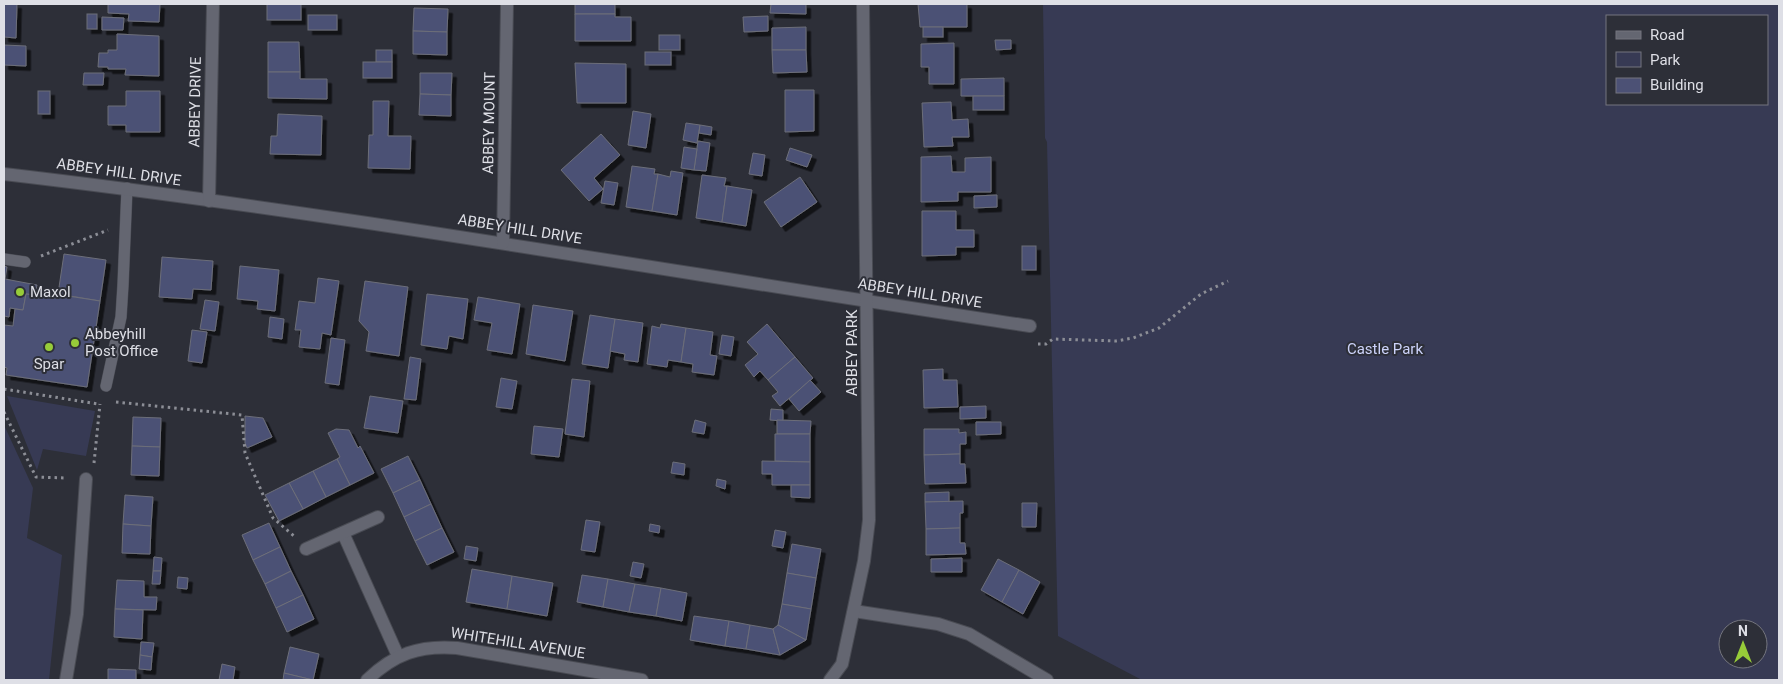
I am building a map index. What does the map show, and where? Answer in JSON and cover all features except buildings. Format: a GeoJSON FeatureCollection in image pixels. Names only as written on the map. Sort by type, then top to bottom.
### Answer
{"type":"FeatureCollection","features":[{"type":"Feature","properties":{"kind":"street","name":"ABBEY DRIVE"},"geometry":{"type":"LineString","coordinates":[[209,201],[213,4]]}},
{"type":"Feature","properties":{"kind":"street","name":"ABBEY MOUNT"},"geometry":{"type":"LineString","coordinates":[[503,243],[507,4]]}},
{"type":"Feature","properties":{"kind":"street","name":"ABBEY PARK"},"geometry":{"type":"LineString","coordinates":[[854,611],[870,520],[862,4]]}},
{"type":"Feature","properties":{"kind":"street","name":"ABBEY HILL DRIVE"},"geometry":{"type":"LineString","coordinates":[[4,174],[126,188],[503,243],[1030,326]]}},
{"type":"Feature","properties":{"kind":"street"},"geometry":{"type":"LineString","coordinates":[[66,680],[77,614],[86,479]]}},
{"type":"Feature","properties":{"kind":"street"},"geometry":{"type":"LineString","coordinates":[[306,549],[378,517]]}},
{"type":"Feature","properties":{"kind":"street"},"geometry":{"type":"LineString","coordinates":[[343,533],[398,656]]}},
{"type":"Feature","properties":{"kind":"street"},"geometry":{"type":"LineString","coordinates":[[830,680],[842,664],[854,611],[938,624],[969,634],[1047,680]]}},
{"type":"Feature","properties":{"kind":"street","name":"WHITEHILL AVENUE"},"geometry":{"type":"LineString","coordinates":[[367,680],[381,667],[398,656],[438,647],[457,648],[618,678],[642,680]]}},
{"type":"Feature","properties":{"kind":"lane"},"geometry":{"type":"LineString","coordinates":[[106,386],[121,317],[124,285],[126,188]]}},
{"type":"Feature","properties":{"kind":"lane"},"geometry":{"type":"LineString","coordinates":[[4,259],[25,262]]}},
{"type":"Feature","properties":{"kind":"path"},"geometry":{"type":"LineString","coordinates":[[25,262],[110,229]]}},
{"type":"Feature","properties":{"kind":"path"},"geometry":{"type":"LineString","coordinates":[[1030,326],[1037,344],[1046,344],[1053,339],[1116,341],[1133,338],[1159,328],[1201,294],[1228,281]]}},
{"type":"Feature","properties":{"kind":"path"},"geometry":{"type":"LineString","coordinates":[[4,389],[100,404],[95,462],[86,479],[36,477],[4,412]]}},
{"type":"Feature","properties":{"kind":"path"},"geometry":{"type":"LineString","coordinates":[[109,401],[242,415],[244,453],[273,518],[298,539],[306,549]]}},
{"type":"Feature","properties":{"kind":"green space","name":"Castle Park"},"geometry":{"type":"Polygon","coordinates":[[[1043,4],[1779,4],[1779,680],[1142,680],[1058,636],[1043,4]]]}},
{"type":"Feature","properties":{"kind":"green space"},"geometry":{"type":"Polygon","coordinates":[[[7,396],[95,411],[86,456],[43,449],[37,470],[7,396]]]}},
{"type":"Feature","properties":{"kind":"green space"},"geometry":{"type":"Polygon","coordinates":[[[4,425],[33,488],[27,538],[62,555],[49,680],[4,680],[4,425]]]}},
{"type":"Feature","properties":{"kind":"place","name":"Maxol"},"geometry":{"type":"Point","coordinates":[20,292]}},
{"type":"Feature","properties":{"kind":"place","name":"Abbeyhill Post Office"},"geometry":{"type":"Point","coordinates":[75,343]}},
{"type":"Feature","properties":{"kind":"place","name":"Spar"},"geometry":{"type":"Point","coordinates":[49,347]}}]}
